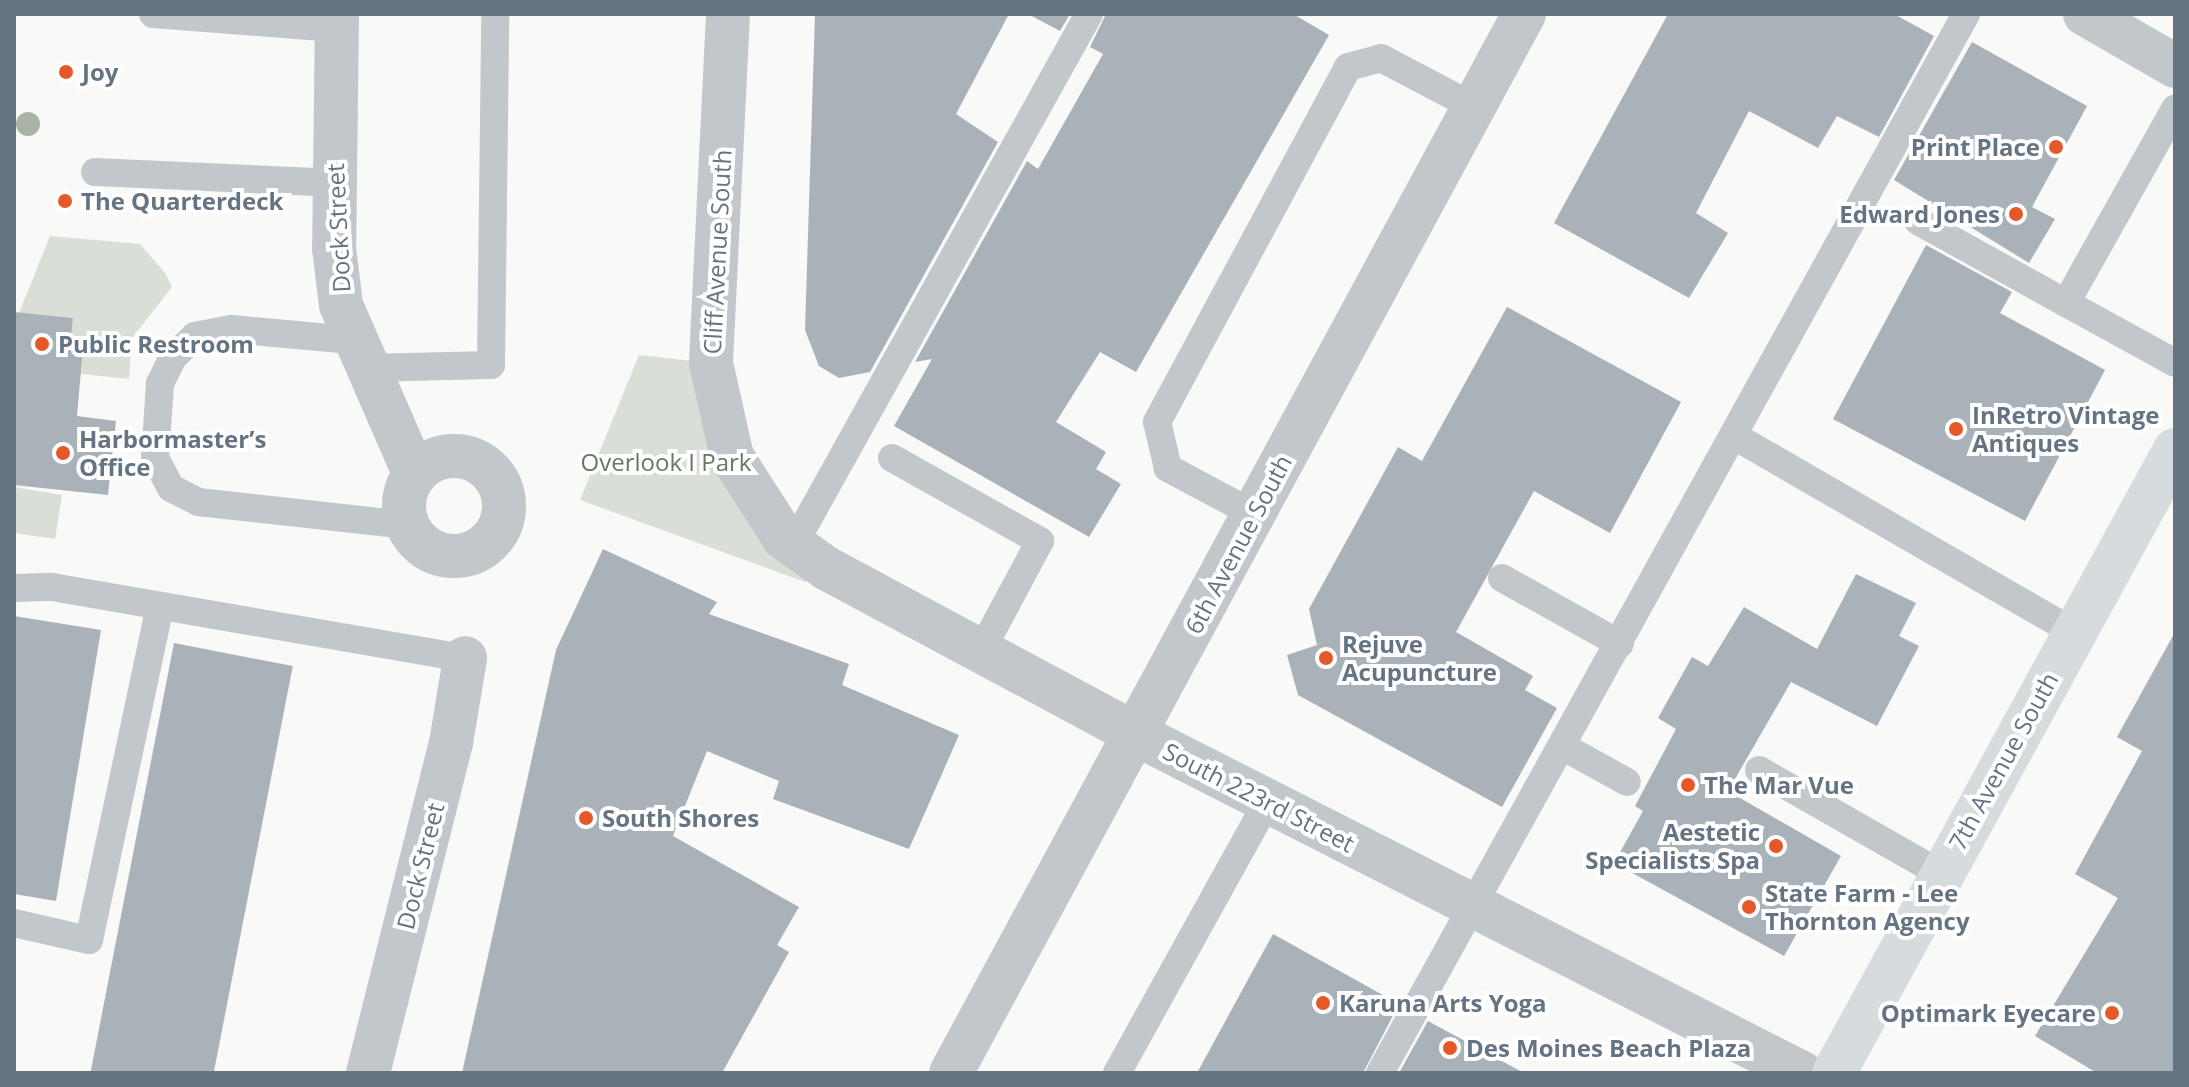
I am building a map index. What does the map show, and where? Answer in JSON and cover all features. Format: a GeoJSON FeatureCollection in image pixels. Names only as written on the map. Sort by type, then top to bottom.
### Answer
{"type":"FeatureCollection","features":[{"type":"Feature","properties":{"kind":"main road","name":"7th Avenue South"},"geometry":{"type":"LineString","coordinates":[[1834,1073],[2175,450]]}},
{"type":"Feature","properties":{"kind":"street","name":"Cliff Avenue South"},"geometry":{"type":"LineString","coordinates":[[728,14],[711,363],[728,444],[744,484]]}},
{"type":"Feature","properties":{"kind":"street","name":"6th Avenue South"},"geometry":{"type":"LineString","coordinates":[[951,1073],[1524,14]]}},
{"type":"Feature","properties":{"kind":"street"},"geometry":{"type":"LineString","coordinates":[[2085,14],[2175,66]]}},
{"type":"Feature","properties":{"kind":"street","name":"Dock Street"},"geometry":{"type":"LineString","coordinates":[[337,21],[333,183],[336,275],[358,354],[415,475]]}},
{"type":"Feature","properties":{"kind":"street"},"geometry":{"type":"LineString","coordinates":[[443,457],[475,461],[499,485],[503,517],[485,545],[454,556],[426,547],[408,525],[404,499],[415,475],[443,457]]}},
{"type":"Feature","properties":{"kind":"street","name":"South 223rd Street"},"geometry":{"type":"LineString","coordinates":[[744,484],[793,546],[981,651],[1136,734],[1802,1073]]}},
{"type":"Feature","properties":{"kind":"street","name":"Dock Street"},"geometry":{"type":"LineString","coordinates":[[368,1073],[451,743],[465,658]]}},
{"type":"Feature","properties":{"kind":"lane"},"geometry":{"type":"LineString","coordinates":[[153,14],[337,21]]}},
{"type":"Feature","properties":{"kind":"lane"},"geometry":{"type":"LineString","coordinates":[[408,525],[198,502],[171,488],[155,458],[160,384],[188,341],[220,329],[358,354],[491,365],[495,14]]}},
{"type":"Feature","properties":{"kind":"lane"},"geometry":{"type":"LineString","coordinates":[[793,546],[1089,14]]}},
{"type":"Feature","properties":{"kind":"lane"},"geometry":{"type":"LineString","coordinates":[[1380,1073],[1736,437],[1966,14]]}},
{"type":"Feature","properties":{"kind":"lane"},"geometry":{"type":"LineString","coordinates":[[1254,514],[1168,468],[1157,422],[1333,94],[1348,67],[1381,58],[1474,107]]}},
{"type":"Feature","properties":{"kind":"lane"},"geometry":{"type":"LineString","coordinates":[[2066,303],[2175,109]]}},
{"type":"Feature","properties":{"kind":"lane"},"geometry":{"type":"LineString","coordinates":[[95,172],[333,183]]}},
{"type":"Feature","properties":{"kind":"lane"},"geometry":{"type":"LineString","coordinates":[[1918,221],[2175,363]]}},
{"type":"Feature","properties":{"kind":"lane"},"geometry":{"type":"LineString","coordinates":[[1736,437],[2074,632]]}},
{"type":"Feature","properties":{"kind":"lane"},"geometry":{"type":"LineString","coordinates":[[892,458],[1040,541],[981,651]]}},
{"type":"Feature","properties":{"kind":"lane"},"geometry":{"type":"LineString","coordinates":[[1502,578],[1620,644]]}},
{"type":"Feature","properties":{"kind":"lane"},"geometry":{"type":"LineString","coordinates":[[14,588],[52,587],[465,658]]}},
{"type":"Feature","properties":{"kind":"lane"},"geometry":{"type":"LineString","coordinates":[[14,923],[89,940],[160,606]]}},
{"type":"Feature","properties":{"kind":"lane"},"geometry":{"type":"LineString","coordinates":[[1562,746],[1627,782]]}},
{"type":"Feature","properties":{"kind":"lane"},"geometry":{"type":"LineString","coordinates":[[1759,770],[1941,874]]}},
{"type":"Feature","properties":{"kind":"lane"},"geometry":{"type":"LineString","coordinates":[[1117,1073],[1268,801]]}},
{"type":"Feature","properties":{"kind":"green space"},"geometry":{"type":"Polygon","coordinates":[[[50,236],[140,244],[165,273],[172,287],[132,338],[129,379],[81,374],[83,349],[70,347],[73,318],[19,313],[50,236]]]}},
{"type":"Feature","properties":{"kind":"green space","name":"Overlook I Park"},"geometry":{"type":"Polygon","coordinates":[[[639,355],[711,363],[721,418],[826,568],[805,582],[580,500],[639,355]]]}},
{"type":"Feature","properties":{"kind":"green space"},"geometry":{"type":"Polygon","coordinates":[[[14,487],[62,495],[55,539],[14,533],[14,487]]]}},
{"type":"Feature","properties":{"kind":"building"},"geometry":{"type":"Polygon","coordinates":[[[815,14],[1009,14],[956,114],[998,142],[870,372],[839,378],[819,366],[805,330],[815,14]]]}},
{"type":"Feature","properties":{"kind":"building"},"geometry":{"type":"Polygon","coordinates":[[[1028,14],[1070,14],[1060,31],[1028,14]]]}},
{"type":"Feature","properties":{"kind":"building"},"geometry":{"type":"Polygon","coordinates":[[[1106,14],[1293,14],[1329,35],[1136,372],[1100,352],[1056,422],[1106,452],[1096,469],[1121,484],[1089,537],[894,426],[932,359],[915,362],[1027,161],[1038,169],[1103,54],[1090,47],[1106,14]]]}},
{"type":"Feature","properties":{"kind":"building"},"geometry":{"type":"Polygon","coordinates":[[[1668,14],[1894,14],[1934,36],[1879,137],[1837,116],[1818,148],[1749,111],[1696,213],[1728,233],[1689,298],[1554,223],[1668,14]]]}},
{"type":"Feature","properties":{"kind":"building"},"geometry":{"type":"Polygon","coordinates":[[[1972,42],[2087,106],[2032,207],[2055,219],[2029,263],[1894,180],[1972,42]]]}},
{"type":"Feature","properties":{"kind":"building"},"geometry":{"type":"Polygon","coordinates":[[[1926,245],[2012,292],[2000,313],[2105,370],[2025,521],[1833,419],[1926,245]]]}},
{"type":"Feature","properties":{"kind":"building"},"geometry":{"type":"Polygon","coordinates":[[[1507,307],[1681,402],[1610,533],[1534,491],[1456,632],[1533,676],[1525,690],[1557,708],[1502,807],[1298,695],[1287,655],[1317,645],[1309,609],[1398,447],[1422,461],[1507,307]]]}},
{"type":"Feature","properties":{"kind":"building","name":"Harbormaster’s Office"},"geometry":{"type":"Polygon","coordinates":[[[14,312],[73,318],[70,347],[83,348],[77,416],[116,421],[108,495],[14,485],[14,312]]]}},
{"type":"Feature","properties":{"kind":"building","name":"South Shores"},"geometry":{"type":"Polygon","coordinates":[[[603,549],[717,602],[709,614],[849,664],[842,685],[959,735],[909,849],[773,799],[779,781],[707,751],[673,836],[799,907],[777,945],[789,952],[722,1073],[462,1073],[556,650],[603,549]]]}},
{"type":"Feature","properties":{"kind":"building"},"geometry":{"type":"Polygon","coordinates":[[[1856,574],[1916,603],[1899,636],[1919,646],[1877,726],[1791,682],[1728,791],[1841,856],[1784,956],[1614,863],[1643,811],[1635,806],[1676,729],[1658,718],[1692,657],[1708,666],[1744,607],[1817,649],[1856,574]]]}},
{"type":"Feature","properties":{"kind":"building"},"geometry":{"type":"Polygon","coordinates":[[[14,616],[101,630],[56,901],[14,894],[14,616]]]}},
{"type":"Feature","properties":{"kind":"building"},"geometry":{"type":"Polygon","coordinates":[[[2175,632],[2175,1073],[2097,1073],[2035,1036],[2118,898],[2075,874],[2142,751],[2117,737],[2175,632]]]}},
{"type":"Feature","properties":{"kind":"building"},"geometry":{"type":"Polygon","coordinates":[[[174,643],[293,666],[214,1073],[90,1073],[174,643]]]}},
{"type":"Feature","properties":{"kind":"building"},"geometry":{"type":"Polygon","coordinates":[[[1273,934],[1399,1004],[1363,1073],[1197,1073],[1273,934]]]}},
{"type":"Feature","properties":{"kind":"building","name":"Des Moines Beach Plaza"},"geometry":{"type":"Polygon","coordinates":[[[1428,1021],[1524,1073],[1399,1073],[1428,1021]]]}},
{"type":"Feature","properties":{"kind":"place","name":"Joy"},"geometry":{"type":"Point","coordinates":[66,72]}},
{"type":"Feature","properties":{"kind":"place","name":"Print Place"},"geometry":{"type":"Point","coordinates":[2056,147]}},
{"type":"Feature","properties":{"kind":"place","name":"The Quarterdeck"},"geometry":{"type":"Point","coordinates":[65,201]}},
{"type":"Feature","properties":{"kind":"place","name":"Edward Jones"},"geometry":{"type":"Point","coordinates":[2016,214]}},
{"type":"Feature","properties":{"kind":"place","name":"Public Restroom"},"geometry":{"type":"Point","coordinates":[42,344]}},
{"type":"Feature","properties":{"kind":"place","name":"InRetro Vintage Antiques"},"geometry":{"type":"Point","coordinates":[1956,429]}},
{"type":"Feature","properties":{"kind":"place","name":"Harbormaster’s Office"},"geometry":{"type":"Point","coordinates":[63,453]}},
{"type":"Feature","properties":{"kind":"place","name":"Rejuve Acupuncture"},"geometry":{"type":"Point","coordinates":[1326,658]}},
{"type":"Feature","properties":{"kind":"place","name":"The Mar Vue"},"geometry":{"type":"Point","coordinates":[1688,785]}},
{"type":"Feature","properties":{"kind":"place","name":"South Shores"},"geometry":{"type":"Point","coordinates":[586,818]}},
{"type":"Feature","properties":{"kind":"place","name":"Aestetic Specialists Spa"},"geometry":{"type":"Point","coordinates":[1776,846]}},
{"type":"Feature","properties":{"kind":"place","name":"State Farm - Lee Thornton Agency"},"geometry":{"type":"Point","coordinates":[1749,907]}},
{"type":"Feature","properties":{"kind":"place","name":"Karuna Arts Yoga"},"geometry":{"type":"Point","coordinates":[1323,1003]}},
{"type":"Feature","properties":{"kind":"place","name":"Optimark Eyecare"},"geometry":{"type":"Point","coordinates":[2112,1013]}},
{"type":"Feature","properties":{"kind":"place","name":"Des Moines Beach Plaza"},"geometry":{"type":"Point","coordinates":[1450,1048]}}]}
